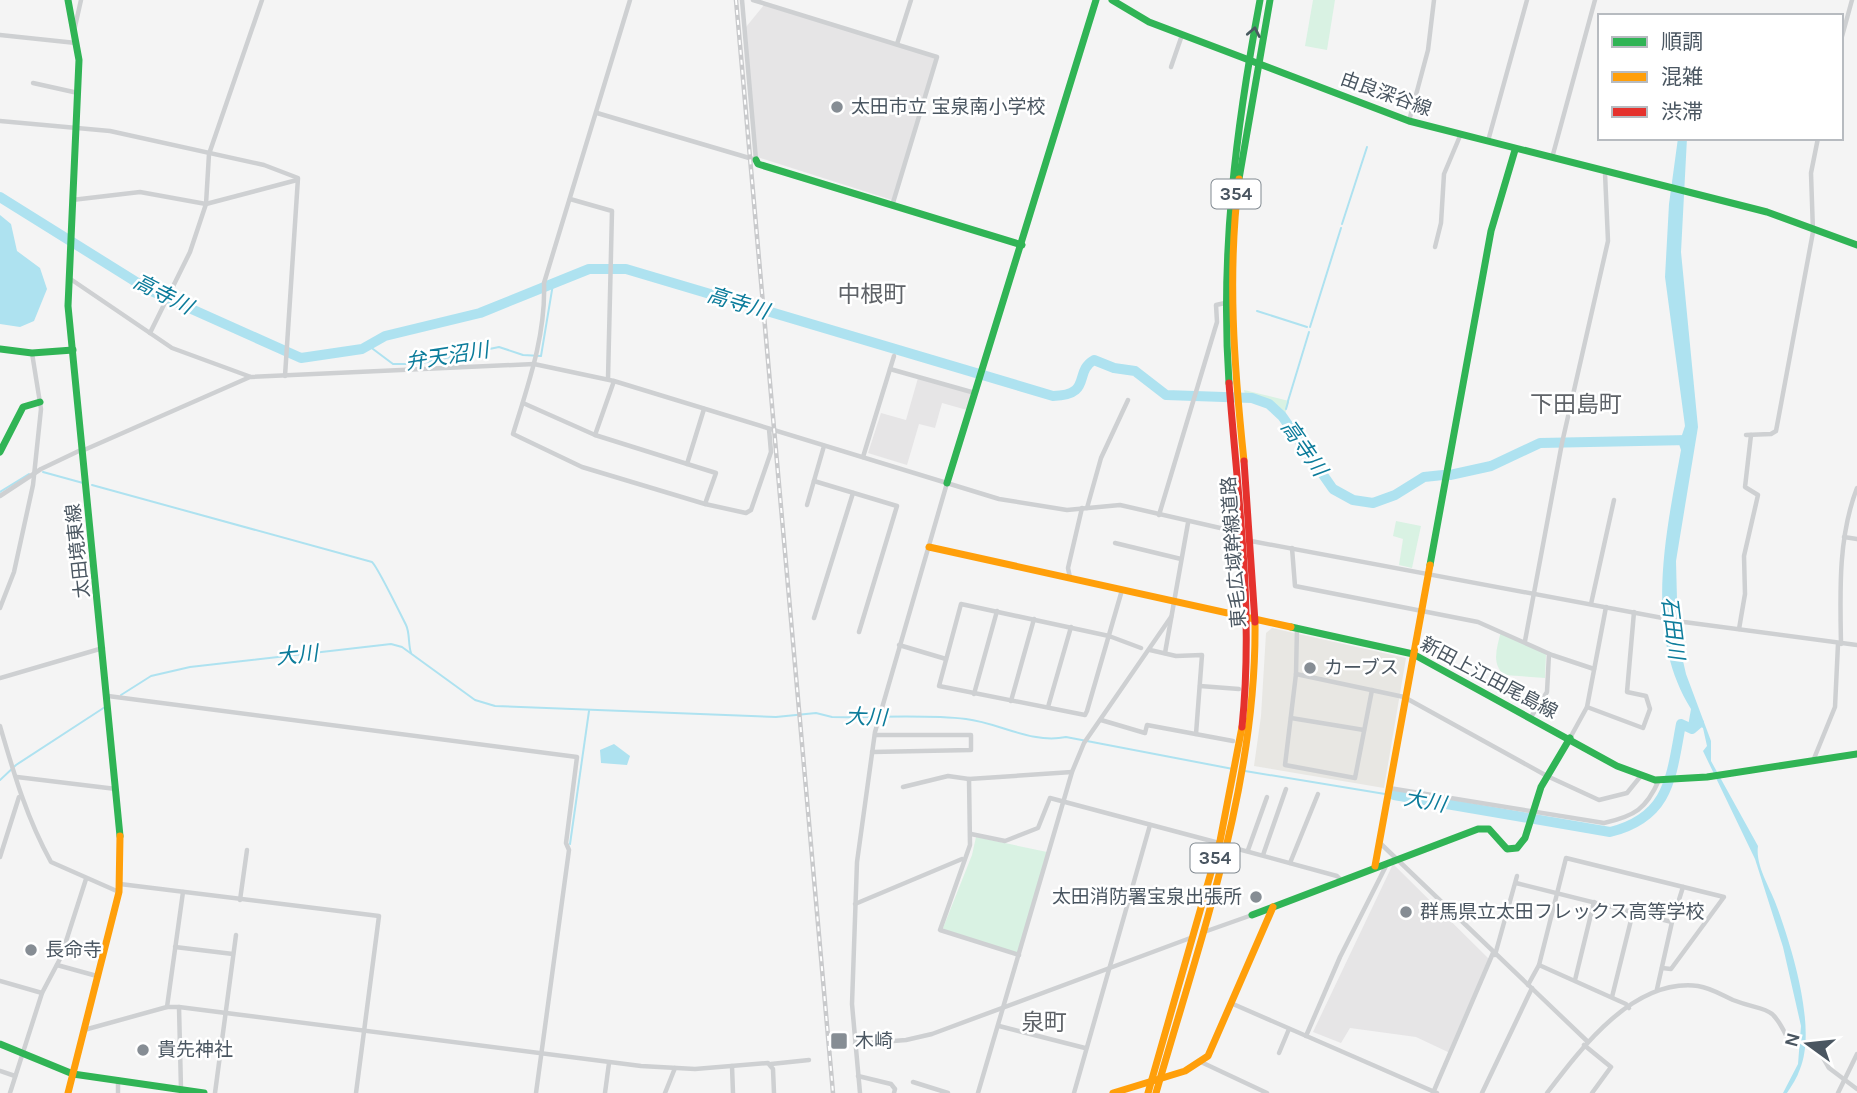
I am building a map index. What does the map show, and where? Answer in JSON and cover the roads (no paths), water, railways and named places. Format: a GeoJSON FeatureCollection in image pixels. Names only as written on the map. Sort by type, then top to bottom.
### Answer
{"type":"FeatureCollection","features":[{"type":"Feature","properties":{"kind":"main road","name":"太田境東線"},"geometry":{"type":"LineString","coordinates":[[68,0],[77,43],[78,93],[68,278],[121,851],[119,888],[68,1093]]}},
{"type":"Feature","properties":{"kind":"main road"},"geometry":{"type":"LineString","coordinates":[[947,483],[1097,0]]}},
{"type":"Feature","properties":{"kind":"main road","name":"由良深谷線"},"geometry":{"type":"LineString","coordinates":[[1112,0],[1149,22],[1409,121],[1605,173],[1767,212],[1813,228]]}},
{"type":"Feature","properties":{"kind":"main road","name":"東毛広域幹線道路"},"geometry":{"type":"LineString","coordinates":[[1156,1093],[1201,933],[1238,779],[1253,687],[1250,541],[1225,304],[1232,158],[1260,0]]}},
{"type":"Feature","properties":{"kind":"main road","name":"東毛広域幹線道路"},"geometry":{"type":"LineString","coordinates":[[1234,392],[1234,222],[1243,127],[1270,0]]}},
{"type":"Feature","properties":{"kind":"main road"},"geometry":{"type":"LineString","coordinates":[[1375,866],[1491,231],[1515,150]]}},
{"type":"Feature","properties":{"kind":"main road"},"geometry":{"type":"LineString","coordinates":[[756,160],[758,164],[1021,245]]}},
{"type":"Feature","properties":{"kind":"main road"},"geometry":{"type":"LineString","coordinates":[[1813,228],[1857,245]]}},
{"type":"Feature","properties":{"kind":"main road"},"geometry":{"type":"LineString","coordinates":[[0,349],[32,353],[74,350]]}},
{"type":"Feature","properties":{"kind":"main road","name":"東毛広域幹線道路"},"geometry":{"type":"LineString","coordinates":[[1235,401],[1242,533],[1251,617]]}},
{"type":"Feature","properties":{"kind":"main road"},"geometry":{"type":"LineString","coordinates":[[0,452],[23,407],[40,402]]}},
{"type":"Feature","properties":{"kind":"main road","name":"新田上江田尾島線"},"geometry":{"type":"LineString","coordinates":[[929,547],[1413,654],[1640,777],[1675,780],[1813,761]]}},
{"type":"Feature","properties":{"kind":"main road"},"geometry":{"type":"LineString","coordinates":[[1260,938],[1261,923],[1252,915],[1392,859],[1478,828],[1489,830],[1503,847],[1513,849],[1523,843],[1531,812],[1547,776],[1570,738]]}},
{"type":"Feature","properties":{"kind":"main road"},"geometry":{"type":"LineString","coordinates":[[1813,761],[1857,754]]}},
{"type":"Feature","properties":{"kind":"main road","name":"東毛広域幹線道路"},"geometry":{"type":"LineString","coordinates":[[1148,1093],[1192,937],[1222,844]]}},
{"type":"Feature","properties":{"kind":"main road"},"geometry":{"type":"LineString","coordinates":[[1114,1093],[1201,1062],[1215,1045],[1273,907]]}},
{"type":"Feature","properties":{"kind":"main road"},"geometry":{"type":"LineString","coordinates":[[0,1044],[73,1074],[204,1093]]}},
{"type":"Feature","properties":{"kind":"street"},"geometry":{"type":"LineString","coordinates":[[74,31],[82,0]]}},
{"type":"Feature","properties":{"kind":"street"},"geometry":{"type":"LineString","coordinates":[[150,333],[190,253],[206,204],[209,154],[262,0]]}},
{"type":"Feature","properties":{"kind":"street"},"geometry":{"type":"LineString","coordinates":[[630,0],[544,283],[545,304],[534,364],[513,434],[582,467],[705,504],[746,513],[751,510],[771,452],[769,429]]}},
{"type":"Feature","properties":{"kind":"street"},"geometry":{"type":"LineString","coordinates":[[597,113],[756,160],[742,0]]}},
{"type":"Feature","properties":{"kind":"street"},"geometry":{"type":"LineString","coordinates":[[753,0],[937,57],[892,206]]}},
{"type":"Feature","properties":{"kind":"street"},"geometry":{"type":"LineString","coordinates":[[897,44],[911,0]]}},
{"type":"Feature","properties":{"kind":"street"},"geometry":{"type":"LineString","coordinates":[[1409,121],[1428,50],[1434,0]]}},
{"type":"Feature","properties":{"kind":"street"},"geometry":{"type":"LineString","coordinates":[[1487,143],[1527,0]]}},
{"type":"Feature","properties":{"kind":"street"},"geometry":{"type":"LineString","coordinates":[[1552,159],[1595,0]]}},
{"type":"Feature","properties":{"kind":"street"},"geometry":{"type":"LineString","coordinates":[[1843,33],[1852,0]]}},
{"type":"Feature","properties":{"kind":"street"},"geometry":{"type":"LineString","coordinates":[[0,35],[77,43]]}},
{"type":"Feature","properties":{"kind":"street"},"geometry":{"type":"LineString","coordinates":[[1171,66],[1182,35]]}},
{"type":"Feature","properties":{"kind":"street"},"geometry":{"type":"LineString","coordinates":[[33,83],[78,93]]}},
{"type":"Feature","properties":{"kind":"street"},"geometry":{"type":"LineString","coordinates":[[0,121],[110,131],[264,165],[297,180]]}},
{"type":"Feature","properties":{"kind":"street"},"geometry":{"type":"LineString","coordinates":[[1435,247],[1441,223],[1444,174],[1460,136]]}},
{"type":"Feature","properties":{"kind":"street"},"geometry":{"type":"LineString","coordinates":[[1740,629],[1744,601],[1745,549],[1758,495],[1745,487],[1749,435],[1776,431],[1813,228],[1811,173],[1818,140]]}},
{"type":"Feature","properties":{"kind":"street"},"geometry":{"type":"LineString","coordinates":[[1525,641],[1563,440],[1609,238],[1605,173]]}},
{"type":"Feature","properties":{"kind":"street"},"geometry":{"type":"LineString","coordinates":[[72,200],[139,192],[206,204],[297,180]]}},
{"type":"Feature","properties":{"kind":"street"},"geometry":{"type":"LineString","coordinates":[[285,376],[297,180]]}},
{"type":"Feature","properties":{"kind":"street"},"geometry":{"type":"LineString","coordinates":[[570,199],[612,211],[611,380],[595,435]]}},
{"type":"Feature","properties":{"kind":"street"},"geometry":{"type":"LineString","coordinates":[[68,278],[172,348],[251,377]]}},
{"type":"Feature","properties":{"kind":"street"},"geometry":{"type":"LineString","coordinates":[[1159,515],[1217,322],[1216,305],[1225,304]]}},
{"type":"Feature","properties":{"kind":"street"},"geometry":{"type":"LineString","coordinates":[[0,607],[14,572],[34,474],[40,402],[32,353]]}},
{"type":"Feature","properties":{"kind":"street"},"geometry":{"type":"LineString","coordinates":[[863,457],[894,356]]}},
{"type":"Feature","properties":{"kind":"street"},"geometry":{"type":"LineString","coordinates":[[0,496],[34,474],[84,449],[251,377],[534,364],[611,380],[999,499],[1046,508],[1120,505],[1188,523],[1242,533]]}},
{"type":"Feature","properties":{"kind":"street"},"geometry":{"type":"LineString","coordinates":[[890,369],[975,393]]}},
{"type":"Feature","properties":{"kind":"street"},"geometry":{"type":"LineString","coordinates":[[1070,578],[1068,568],[1101,458],[1128,400]]}},
{"type":"Feature","properties":{"kind":"street"},"geometry":{"type":"LineString","coordinates":[[523,403],[595,435],[716,473],[705,504]]}},
{"type":"Feature","properties":{"kind":"street"},"geometry":{"type":"LineString","coordinates":[[687,464],[704,409]]}},
{"type":"Feature","properties":{"kind":"street"},"geometry":{"type":"LineString","coordinates":[[807,505],[824,446]]}},
{"type":"Feature","properties":{"kind":"street"},"geometry":{"type":"LineString","coordinates":[[814,481],[897,506],[859,632]]}},
{"type":"Feature","properties":{"kind":"street"},"geometry":{"type":"LineString","coordinates":[[860,1093],[852,1004],[855,904],[857,862],[872,752],[947,483]]}},
{"type":"Feature","properties":{"kind":"street"},"geometry":{"type":"LineString","coordinates":[[1813,761],[1835,707],[1844,537],[1848,511],[1857,488]]}},
{"type":"Feature","properties":{"kind":"street"},"geometry":{"type":"LineString","coordinates":[[814,618],[853,493]]}},
{"type":"Feature","properties":{"kind":"street"},"geometry":{"type":"LineString","coordinates":[[1591,604],[1614,500]]}},
{"type":"Feature","properties":{"kind":"street"},"geometry":{"type":"LineString","coordinates":[[1165,653],[1188,523]]}},
{"type":"Feature","properties":{"kind":"street"},"geometry":{"type":"LineString","coordinates":[[1844,537],[1857,540]]}},
{"type":"Feature","properties":{"kind":"street"},"geometry":{"type":"LineString","coordinates":[[1250,541],[1684,622],[1857,645]]}},
{"type":"Feature","properties":{"kind":"street"},"geometry":{"type":"LineString","coordinates":[[1115,543],[1181,559]]}},
{"type":"Feature","properties":{"kind":"street"},"geometry":{"type":"LineString","coordinates":[[1292,548],[1295,586],[1478,622],[1549,654],[1594,669]]}},
{"type":"Feature","properties":{"kind":"street"},"geometry":{"type":"LineString","coordinates":[[1122,590],[1109,636],[1085,715],[939,686],[961,604],[1109,636],[1141,648]]}},
{"type":"Feature","properties":{"kind":"street"},"geometry":{"type":"LineString","coordinates":[[1570,738],[1587,708],[1606,607]]}},
{"type":"Feature","properties":{"kind":"street"},"geometry":{"type":"LineString","coordinates":[[974,694],[997,611]]}},
{"type":"Feature","properties":{"kind":"street"},"geometry":{"type":"LineString","coordinates":[[1587,708],[1643,728],[1650,709],[1646,696],[1627,692],[1634,612]]}},
{"type":"Feature","properties":{"kind":"street"},"geometry":{"type":"LineString","coordinates":[[978,1093],[1072,772],[1084,743],[1171,617]]}},
{"type":"Feature","properties":{"kind":"street"},"geometry":{"type":"LineString","coordinates":[[1011,701],[1034,619]]}},
{"type":"Feature","properties":{"kind":"street"},"geometry":{"type":"LineString","coordinates":[[1048,708],[1071,627]]}},
{"type":"Feature","properties":{"kind":"street"},"geometry":{"type":"LineString","coordinates":[[1297,627],[1296,674],[1286,765],[1355,778],[1372,690]]}},
{"type":"Feature","properties":{"kind":"street"},"geometry":{"type":"LineString","coordinates":[[900,645],[946,659]]}},
{"type":"Feature","properties":{"kind":"street"},"geometry":{"type":"LineString","coordinates":[[0,678],[104,647]]}},
{"type":"Feature","properties":{"kind":"street"},"geometry":{"type":"LineString","coordinates":[[1150,650],[1202,655],[1196,734]]}},
{"type":"Feature","properties":{"kind":"street"},"geometry":{"type":"LineString","coordinates":[[1531,717],[1547,692],[1549,654]]}},
{"type":"Feature","properties":{"kind":"street"},"geometry":{"type":"LineString","coordinates":[[1296,674],[1404,697],[1547,776],[1599,800],[1627,793],[1640,777]]}},
{"type":"Feature","properties":{"kind":"street"},"geometry":{"type":"LineString","coordinates":[[1200,686],[1239,689]]}},
{"type":"Feature","properties":{"kind":"street"},"geometry":{"type":"LineString","coordinates":[[108,700],[578,757],[566,843],[569,850],[536,1093]]}},
{"type":"Feature","properties":{"kind":"street"},"geometry":{"type":"LineString","coordinates":[[1291,718],[1364,730]]}},
{"type":"Feature","properties":{"kind":"street"},"geometry":{"type":"LineString","coordinates":[[1101,720],[1145,733],[1147,725],[1233,741]]}},
{"type":"Feature","properties":{"kind":"street"},"geometry":{"type":"LineString","coordinates":[[0,726],[17,777],[20,796],[51,862],[86,879],[119,888],[183,892],[379,916],[356,1093]]}},
{"type":"Feature","properties":{"kind":"street"},"geometry":{"type":"LineString","coordinates":[[872,752],[971,750],[971,735],[875,735]]}},
{"type":"Feature","properties":{"kind":"street"},"geometry":{"type":"LineString","coordinates":[[903,788],[948,776],[969,779],[1072,772]]}},
{"type":"Feature","properties":{"kind":"street"},"geometry":{"type":"LineString","coordinates":[[17,777],[116,789]]}},
{"type":"Feature","properties":{"kind":"street"},"geometry":{"type":"LineString","coordinates":[[855,904],[963,859],[968,854],[971,834],[969,779]]}},
{"type":"Feature","properties":{"kind":"street"},"geometry":{"type":"LineString","coordinates":[[1388,788],[1604,823],[1621,820],[1650,801],[1659,780]]}},
{"type":"Feature","properties":{"kind":"street"},"geometry":{"type":"LineString","coordinates":[[1262,855],[1286,789]]}},
{"type":"Feature","properties":{"kind":"street"},"geometry":{"type":"LineString","coordinates":[[1290,863],[1318,794]]}},
{"type":"Feature","properties":{"kind":"street"},"geometry":{"type":"LineString","coordinates":[[0,857],[20,796]]}},
{"type":"Feature","properties":{"kind":"street"},"geometry":{"type":"LineString","coordinates":[[1248,850],[1267,797]]}},
{"type":"Feature","properties":{"kind":"street"},"geometry":{"type":"LineString","coordinates":[[971,834],[1005,841],[1038,828],[1051,798],[1248,850],[1337,876],[1341,880]]}},
{"type":"Feature","properties":{"kind":"street"},"geometry":{"type":"LineString","coordinates":[[1074,1093],[1150,825]]}},
{"type":"Feature","properties":{"kind":"street"},"geometry":{"type":"LineString","coordinates":[[1379,842],[1392,859],[1530,987],[1611,1067],[1592,1093]]}},
{"type":"Feature","properties":{"kind":"street"},"geometry":{"type":"LineString","coordinates":[[240,900],[247,850]]}},
{"type":"Feature","properties":{"kind":"street"},"geometry":{"type":"LineString","coordinates":[[1482,1093],[1539,965],[1566,858],[1725,899],[1699,927],[1671,969],[1662,968]]}},
{"type":"Feature","properties":{"kind":"street"},"geometry":{"type":"LineString","coordinates":[[963,859],[941,933],[1019,956]]}},
{"type":"Feature","properties":{"kind":"street"},"geometry":{"type":"LineString","coordinates":[[1306,1036],[1340,957],[1392,859]]}},
{"type":"Feature","properties":{"kind":"street"},"geometry":{"type":"LineString","coordinates":[[1233,1004],[1434,1092],[1494,954],[1517,876]]}},
{"type":"Feature","properties":{"kind":"street"},"geometry":{"type":"LineString","coordinates":[[10,1093],[42,993],[57,965],[86,879]]}},
{"type":"Feature","properties":{"kind":"street"},"geometry":{"type":"LineString","coordinates":[[1516,883],[1672,922]]}},
{"type":"Feature","properties":{"kind":"street"},"geometry":{"type":"LineString","coordinates":[[1657,989],[1683,887]]}},
{"type":"Feature","properties":{"kind":"street"},"geometry":{"type":"LineString","coordinates":[[167,1006],[183,892]]}},
{"type":"Feature","properties":{"kind":"street"},"geometry":{"type":"LineString","coordinates":[[1575,980],[1594,902]]}},
{"type":"Feature","properties":{"kind":"street"},"geometry":{"type":"LineString","coordinates":[[1612,997],[1633,912]]}},
{"type":"Feature","properties":{"kind":"street"},"geometry":{"type":"LineString","coordinates":[[855,1044],[906,1040],[932,1034],[1252,915]]}},
{"type":"Feature","properties":{"kind":"street"},"geometry":{"type":"LineString","coordinates":[[215,1093],[236,936]]}},
{"type":"Feature","properties":{"kind":"street"},"geometry":{"type":"LineString","coordinates":[[176,947],[233,954]]}},
{"type":"Feature","properties":{"kind":"street"},"geometry":{"type":"LineString","coordinates":[[57,965],[97,976]]}},
{"type":"Feature","properties":{"kind":"street"},"geometry":{"type":"LineString","coordinates":[[1539,965],[1612,997],[1629,1008]]}},
{"type":"Feature","properties":{"kind":"street"},"geometry":{"type":"LineString","coordinates":[[0,981],[42,993]]}},
{"type":"Feature","properties":{"kind":"street"},"geometry":{"type":"LineString","coordinates":[[1547,1093],[1585,1043],[1657,989],[1703,987],[1757,1006],[1779,1019],[1787,1037]]}},
{"type":"Feature","properties":{"kind":"street"},"geometry":{"type":"LineString","coordinates":[[83,1030],[167,1006],[609,1063],[675,1068],[808,1060]]}},
{"type":"Feature","properties":{"kind":"street"},"geometry":{"type":"LineString","coordinates":[[179,1007],[181,1089]]}},
{"type":"Feature","properties":{"kind":"street"},"geometry":{"type":"LineString","coordinates":[[999,1026],[1085,1048]]}},
{"type":"Feature","properties":{"kind":"street"},"geometry":{"type":"LineString","coordinates":[[1279,1053],[1289,1029]]}},
{"type":"Feature","properties":{"kind":"street"},"geometry":{"type":"LineString","coordinates":[[1818,1049],[1829,1068],[1857,1089]]}},
{"type":"Feature","properties":{"kind":"street"},"geometry":{"type":"LineString","coordinates":[[1838,1093],[1857,1054]]}},
{"type":"Feature","properties":{"kind":"street"},"geometry":{"type":"LineString","coordinates":[[1201,1062],[1267,1093]]}},
{"type":"Feature","properties":{"kind":"street"},"geometry":{"type":"LineString","coordinates":[[605,1093],[609,1063]]}},
{"type":"Feature","properties":{"kind":"street"},"geometry":{"type":"LineString","coordinates":[[771,1064],[774,1093]]}},
{"type":"Feature","properties":{"kind":"street"},"geometry":{"type":"LineString","coordinates":[[732,1066],[733,1093]]}},
{"type":"Feature","properties":{"kind":"street"},"geometry":{"type":"LineString","coordinates":[[665,1093],[675,1068]]}},
{"type":"Feature","properties":{"kind":"street"},"geometry":{"type":"LineString","coordinates":[[0,1071],[15,1076]]}},
{"type":"Feature","properties":{"kind":"street"},"geometry":{"type":"LineString","coordinates":[[858,1076],[891,1084],[895,1089],[894,1093]]}},
{"type":"Feature","properties":{"kind":"street"},"geometry":{"type":"LineString","coordinates":[[118,1080],[118,1093]]}},
{"type":"Feature","properties":{"kind":"street"},"geometry":{"type":"LineString","coordinates":[[914,1082],[948,1093]]}},
{"type":"Feature","properties":{"kind":"water","name":"石田川"},"geometry":{"type":"Polygon","coordinates":[[[1678,140],[1687,140],[1681,252],[1698,427],[1676,561],[1678,639],[1686,674],[1711,741],[1711,761],[1758,846],[1761,869],[1777,907],[1795,965],[1804,1011],[1805,1052],[1799,1072],[1787,1093],[1783,1093],[1798,1064],[1801,1026],[1783,947],[1755,859],[1703,751],[1707,746],[1703,728],[1699,726],[1692,734],[1688,726],[1691,709],[1676,679],[1667,648],[1662,582],[1669,515],[1681,450],[1679,444],[1685,426],[1665,277],[1669,204],[1678,140]]]}},
{"type":"Feature","properties":{"kind":"water"},"geometry":{"type":"Polygon","coordinates":[[[0,215],[11,224],[17,251],[40,268],[47,289],[34,321],[20,327],[0,324],[0,215]]]}},
{"type":"Feature","properties":{"kind":"water"},"geometry":{"type":"Polygon","coordinates":[[[614,744],[630,756],[627,765],[601,763],[600,750],[614,744]]]}},
{"type":"Feature","properties":{"kind":"waterway"},"geometry":{"type":"LineString","coordinates":[[1342,224],[1367,147]]}},
{"type":"Feature","properties":{"kind":"waterway","name":"高寺川"},"geometry":{"type":"LineString","coordinates":[[0,197],[149,290],[301,358],[362,349],[385,336],[480,313],[589,269],[626,269],[1053,396],[1073,392],[1081,382],[1084,371],[1094,360],[1114,368],[1135,371],[1166,395],[1252,398],[1269,404],[1282,416],[1333,489],[1353,500],[1373,503],[1395,495],[1424,477],[1443,475]]}},
{"type":"Feature","properties":{"kind":"waterway"},"geometry":{"type":"LineString","coordinates":[[1310,327],[1341,228]]}},
{"type":"Feature","properties":{"kind":"waterway","name":"弁天沼川"},"geometry":{"type":"LineString","coordinates":[[369,346],[393,364],[417,364],[499,347],[523,355],[541,356],[553,284]]}},
{"type":"Feature","properties":{"kind":"waterway"},"geometry":{"type":"LineString","coordinates":[[1257,311],[1307,327]]}},
{"type":"Feature","properties":{"kind":"waterway"},"geometry":{"type":"LineString","coordinates":[[1288,401],[1309,332]]}},
{"type":"Feature","properties":{"kind":"waterway"},"geometry":{"type":"LineString","coordinates":[[1286,409],[1288,402]]}},
{"type":"Feature","properties":{"kind":"waterway","name":"高寺川"},"geometry":{"type":"LineString","coordinates":[[1450,475],[1491,466],[1540,443],[1689,440]]}},
{"type":"Feature","properties":{"kind":"waterway"},"geometry":{"type":"LineString","coordinates":[[43,472],[83,483]]}},
{"type":"Feature","properties":{"kind":"waterway"},"geometry":{"type":"LineString","coordinates":[[0,492],[29,474]]}},
{"type":"Feature","properties":{"kind":"waterway"},"geometry":{"type":"LineString","coordinates":[[92,485],[372,562],[406,625],[411,653]]}},
{"type":"Feature","properties":{"kind":"waterway","name":"大川"},"geometry":{"type":"LineString","coordinates":[[121,695],[151,676],[190,667],[391,644],[402,647],[475,700],[495,706],[776,717],[816,713],[832,717],[916,716],[966,719],[1040,738],[1066,737],[1233,769]]}},
{"type":"Feature","properties":{"kind":"waterway","name":"大川"},"geometry":{"type":"LineString","coordinates":[[0,780],[16,765],[105,707]]}},
{"type":"Feature","properties":{"kind":"waterway"},"geometry":{"type":"LineString","coordinates":[[570,844],[589,711]]}},
{"type":"Feature","properties":{"kind":"waterway","name":"大川"},"geometry":{"type":"LineString","coordinates":[[1394,795],[1610,832],[1630,825],[1656,805],[1670,778],[1681,724],[1692,729],[1699,723]]}},
{"type":"Feature","properties":{"kind":"waterway","name":"大川"},"geometry":{"type":"LineString","coordinates":[[1245,771],[1385,794]]}},
{"type":"Feature","properties":{"kind":"railway"},"geometry":{"type":"LineString","coordinates":[[736,0],[833,1093]]}},
{"type":"Feature","properties":{"kind":"place","name":"太田市立 宝泉南小学校"},"geometry":{"type":"Point","coordinates":[837,107]}},
{"type":"Feature","properties":{"kind":"place","name":"カーブス"},"geometry":{"type":"Point","coordinates":[1310,668]}},
{"type":"Feature","properties":{"kind":"place","name":"太田消防署宝泉出張所"},"geometry":{"type":"Point","coordinates":[1256,897]}},
{"type":"Feature","properties":{"kind":"place","name":"群馬県立太田フレックス高等学校"},"geometry":{"type":"Point","coordinates":[1406,912]}},
{"type":"Feature","properties":{"kind":"place","name":"長命寺"},"geometry":{"type":"Point","coordinates":[31,950]}},
{"type":"Feature","properties":{"kind":"place","name":"木崎"},"geometry":{"type":"Point","coordinates":[839,1041]}},
{"type":"Feature","properties":{"kind":"place","name":"貴先神社"},"geometry":{"type":"Point","coordinates":[143,1050]}},
{"type":"Feature","properties":{"kind":"district","name":"中根町"},"geometry":{"type":"Point","coordinates":[872,294]}},
{"type":"Feature","properties":{"kind":"district","name":"下田島町"},"geometry":{"type":"Point","coordinates":[1576,404]}},
{"type":"Feature","properties":{"kind":"district","name":"泉町"},"geometry":{"type":"Point","coordinates":[1044,1022]}}]}
